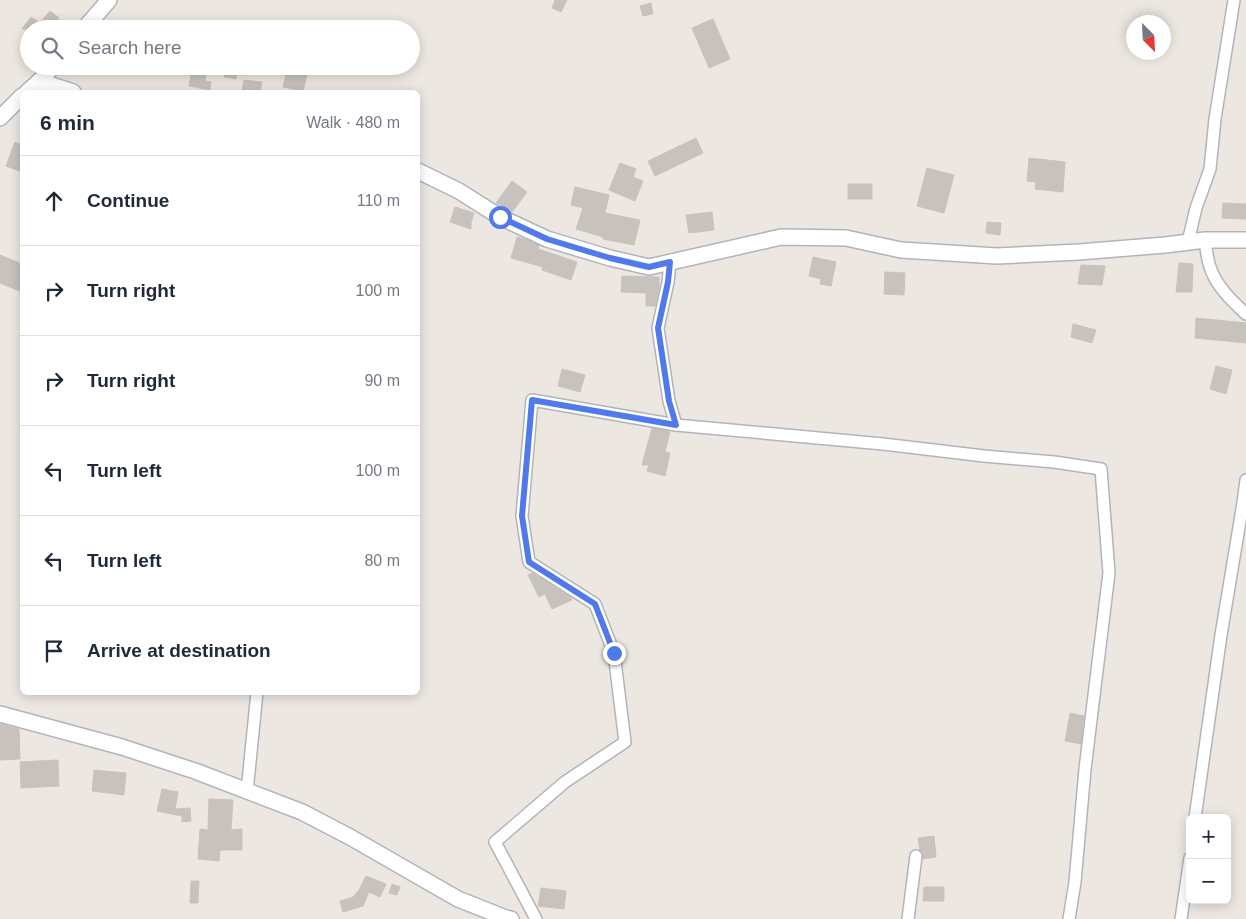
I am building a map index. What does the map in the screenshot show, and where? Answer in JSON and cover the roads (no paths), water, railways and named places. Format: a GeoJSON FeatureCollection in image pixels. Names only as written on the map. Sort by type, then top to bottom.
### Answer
{"type":"FeatureCollection","features":[{"type":"Feature","properties":{"kind":"street"},"geometry":{"type":"LineString","coordinates":[[92,20],[109,0]]}},
{"type":"Feature","properties":{"kind":"street"},"geometry":{"type":"LineString","coordinates":[[1188,242],[1196,208],[1210,169],[1215,118],[1234,0]]}},
{"type":"Feature","properties":{"kind":"street"},"geometry":{"type":"LineString","coordinates":[[28,90],[45,75]]}},
{"type":"Feature","properties":{"kind":"street"},"geometry":{"type":"LineString","coordinates":[[39,81],[67,90]]}},
{"type":"Feature","properties":{"kind":"street"},"geometry":{"type":"LineString","coordinates":[[2,111],[20,98]]}},
{"type":"Feature","properties":{"kind":"street"},"geometry":{"type":"LineString","coordinates":[[420,172],[459,191],[500,217],[547,239],[610,258],[649,267],[782,237],[846,238],[901,250],[997,256],[1078,252],[1205,240],[1246,240]]}},
{"type":"Feature","properties":{"kind":"street"},"geometry":{"type":"LineString","coordinates":[[1205,240],[1210,268],[1217,283],[1246,314]]}},
{"type":"Feature","properties":{"kind":"street"},"geometry":{"type":"LineString","coordinates":[[670,262],[668,282],[658,328],[669,401],[676,425]]}},
{"type":"Feature","properties":{"kind":"street"},"geometry":{"type":"LineString","coordinates":[[536,919],[495,842],[565,782],[625,742],[614,653],[595,604],[529,562],[522,516],[532,400],[676,425],[883,444],[1054,462],[1100,469],[1109,573],[1085,769],[1075,882],[1069,919]]}},
{"type":"Feature","properties":{"kind":"street"},"geometry":{"type":"LineString","coordinates":[[1196,814],[1221,635],[1246,480]]}},
{"type":"Feature","properties":{"kind":"street"},"geometry":{"type":"LineString","coordinates":[[247,792],[257,695]]}},
{"type":"Feature","properties":{"kind":"street"},"geometry":{"type":"LineString","coordinates":[[0,714],[122,747],[194,771],[302,812],[350,837],[458,899],[511,919]]}},
{"type":"Feature","properties":{"kind":"street"},"geometry":{"type":"LineString","coordinates":[[908,919],[916,856]]}},
{"type":"Feature","properties":{"kind":"street"},"geometry":{"type":"LineString","coordinates":[[1181,919],[1190,859]]}}]}
